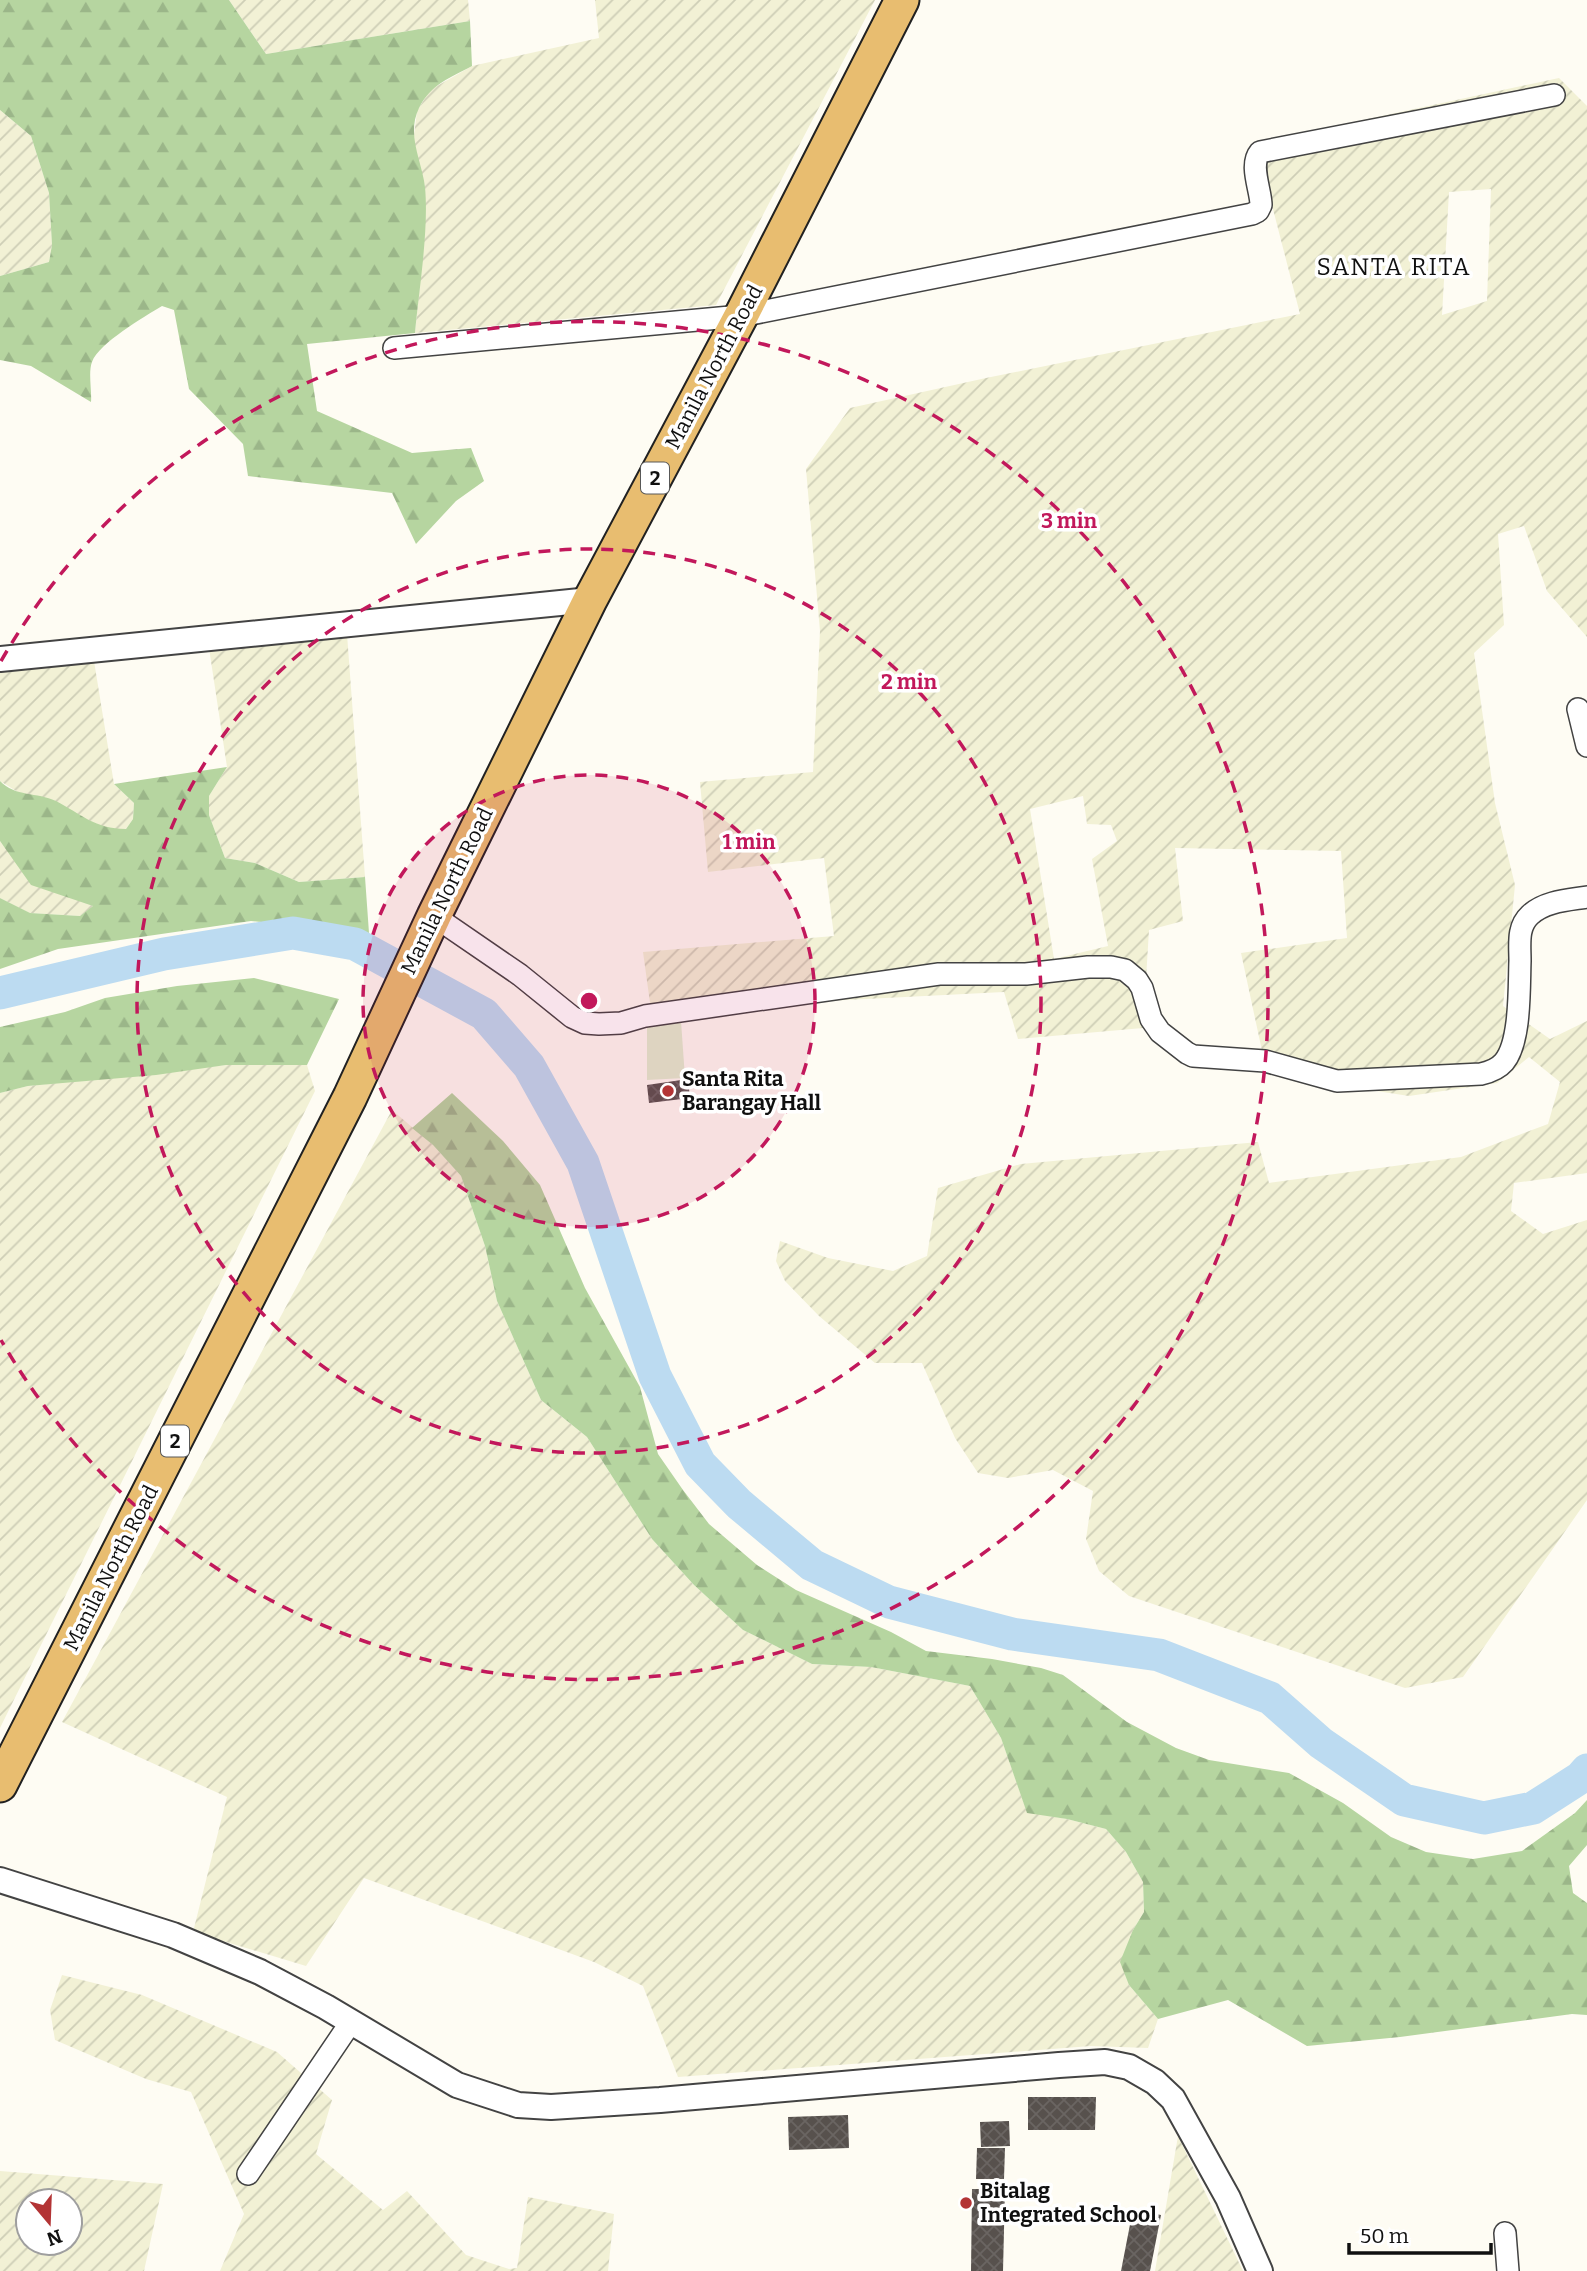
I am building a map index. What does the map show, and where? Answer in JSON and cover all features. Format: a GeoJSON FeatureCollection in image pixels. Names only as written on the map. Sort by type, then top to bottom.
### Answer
{"type":"FeatureCollection","features":[{"type":"Feature","properties":{"kind":"highway","name":"Manila North Road"},"geometry":{"type":"LineString","coordinates":[[0,1785],[350,1097],[434,916],[590,600],[741,316],[902,0]]}},
{"type":"Feature","properties":{"kind":"street"},"geometry":{"type":"LineString","coordinates":[[394,348],[741,316],[1252,214],[1258,211],[1261,205],[1255,164],[1256,156],[1260,152],[1554,95]]}},
{"type":"Feature","properties":{"kind":"street"},"geometry":{"type":"LineString","coordinates":[[0,659],[590,600]]}},
{"type":"Feature","properties":{"kind":"street"},"geometry":{"type":"LineString","coordinates":[[1578,709],[1587,746]]}},
{"type":"Feature","properties":{"kind":"street"},"geometry":{"type":"LineString","coordinates":[[434,916],[520,975],[572,1017],[585,1023],[621,1023],[645,1016],[939,974],[1026,974],[1111,967],[1125,970],[1137,981],[1155,1026],[1186,1054],[1265,1061],[1319,1077],[1352,1082],[1481,1074],[1498,1068],[1505,1061],[1513,1043],[1519,985],[1520,930],[1524,922],[1539,909],[1561,901],[1587,897]]}},
{"type":"Feature","properties":{"kind":"street"},"geometry":{"type":"LineString","coordinates":[[0,1880],[173,1936],[260,1972],[457,2085],[529,2106],[660,2100],[1105,2062],[1129,2067],[1155,2081],[1173,2099],[1228,2198],[1260,2271]]}},
{"type":"Feature","properties":{"kind":"street"},"geometry":{"type":"LineString","coordinates":[[247,2174],[351,2022]]}},
{"type":"Feature","properties":{"kind":"street"},"geometry":{"type":"LineString","coordinates":[[1505,2233],[1508,2271]]}},
{"type":"Feature","properties":{"kind":"green space"},"geometry":{"type":"Polygon","coordinates":[[[0,0],[229,0],[266,54],[470,21],[472,66],[435,87],[424,100],[415,118],[414,138],[426,204],[415,333],[307,344],[317,411],[412,453],[471,448],[484,481],[456,501],[416,544],[392,493],[248,476],[243,444],[189,389],[174,310],[162,306],[103,347],[92,362],[90,371],[91,402],[31,366],[0,360],[0,276],[49,262],[52,245],[49,193],[31,136],[0,110],[0,0]]]}},
{"type":"Feature","properties":{"kind":"green space"},"geometry":{"type":"Polygon","coordinates":[[[229,0],[468,0],[470,21],[266,54],[229,0]]]}},
{"type":"Feature","properties":{"kind":"green space"},"geometry":{"type":"Polygon","coordinates":[[[595,0],[875,0],[716,305],[415,333],[424,241],[425,187],[413,144],[417,111],[430,90],[472,66],[599,38],[595,0]]]}},
{"type":"Feature","properties":{"kind":"green space"},"geometry":{"type":"Polygon","coordinates":[[[1559,78],[1587,106],[1587,637],[1547,591],[1524,526],[1498,534],[1504,625],[1474,653],[1495,803],[1515,885],[1503,1006],[1550,1039],[1587,1021],[1587,1173],[1514,1183],[1511,1211],[1543,1234],[1587,1220],[1587,1500],[1463,1677],[1405,1688],[1129,1596],[1099,1571],[1086,1539],[1093,1491],[1053,1470],[1008,1478],[978,1473],[955,1438],[922,1363],[875,1363],[819,1316],[785,1281],[776,1261],[780,1241],[828,1258],[893,1271],[927,1256],[938,1188],[1021,1164],[1258,1142],[1269,1183],[1461,1157],[1548,1124],[1560,1082],[1529,1057],[1497,1083],[1409,1096],[1267,1074],[1241,953],[1347,938],[1341,851],[1175,848],[1183,921],[1149,930],[1143,1028],[1018,1039],[1004,992],[651,1010],[643,952],[834,936],[824,858],[708,872],[700,782],[813,772],[820,631],[806,469],[850,408],[1300,314],[1256,143],[1559,78]],[[1491,189],[1449,192],[1442,315],[1487,301],[1491,189]],[[1083,796],[1030,809],[1054,959],[1108,946],[1092,859],[1117,841],[1111,825],[1087,824],[1083,796]]]}},
{"type":"Feature","properties":{"kind":"green space"},"geometry":{"type":"Polygon","coordinates":[[[0,110],[31,136],[49,193],[52,245],[49,262],[0,276],[0,110]]]}},
{"type":"Feature","properties":{"kind":"green space"},"geometry":{"type":"Polygon","coordinates":[[[347,634],[365,877],[299,882],[255,863],[225,858],[209,815],[209,796],[227,767],[209,648],[347,634]]]}},
{"type":"Feature","properties":{"kind":"green space"},"geometry":{"type":"Polygon","coordinates":[[[94,661],[114,784],[134,803],[133,819],[126,829],[107,829],[53,800],[21,794],[0,781],[0,668],[94,661]]]}},
{"type":"Feature","properties":{"kind":"green space"},"geometry":{"type":"Polygon","coordinates":[[[227,767],[209,796],[209,815],[225,858],[255,863],[299,882],[365,877],[369,933],[251,921],[58,949],[0,969],[0,898],[30,913],[80,916],[93,906],[31,885],[0,841],[0,781],[12,790],[56,801],[97,824],[126,829],[133,819],[134,803],[114,784],[227,767]]]}},
{"type":"Feature","properties":{"kind":"green space"},"geometry":{"type":"Polygon","coordinates":[[[0,841],[16,861],[73,898],[94,906],[80,916],[29,913],[0,898],[0,841]]]}},
{"type":"Feature","properties":{"kind":"green space"},"geometry":{"type":"Polygon","coordinates":[[[254,978],[339,999],[307,1065],[226,1065],[156,1075],[28,1086],[0,1093],[0,1027],[65,1012],[105,998],[177,986],[254,978]]]}},
{"type":"Feature","properties":{"kind":"green space"},"geometry":{"type":"Polygon","coordinates":[[[681,1021],[685,1078],[647,1080],[647,1025],[681,1021]]]}},
{"type":"Feature","properties":{"kind":"green space"},"geometry":{"type":"Polygon","coordinates":[[[226,1065],[307,1065],[315,1091],[0,1728],[0,1093],[28,1086],[226,1065]]]}},
{"type":"Feature","properties":{"kind":"green space"},"geometry":{"type":"Polygon","coordinates":[[[452,1093],[503,1141],[540,1185],[585,1288],[640,1387],[658,1454],[709,1524],[757,1565],[796,1590],[891,1632],[926,1651],[992,1659],[1063,1675],[1127,1722],[1176,1748],[1209,1760],[1289,1773],[1343,1803],[1391,1837],[1426,1852],[1473,1859],[1522,1851],[1575,1813],[1587,1800],[1587,1845],[1569,1866],[1573,1893],[1587,1903],[1587,2015],[1572,2014],[1400,2037],[1307,2046],[1228,2000],[1158,2019],[1129,1985],[1120,1962],[1133,1930],[1144,1912],[1143,1882],[1126,1852],[1106,1829],[1027,1813],[1001,1738],[970,1686],[871,1667],[812,1664],[743,1630],[694,1585],[652,1539],[587,1437],[541,1400],[497,1301],[485,1246],[461,1176],[433,1145],[412,1128],[452,1093]]]}},
{"type":"Feature","properties":{"kind":"green space"},"geometry":{"type":"Polygon","coordinates":[[[392,1110],[433,1145],[461,1176],[485,1246],[497,1301],[541,1400],[587,1437],[652,1539],[694,1585],[743,1630],[812,1664],[871,1667],[970,1686],[1001,1738],[1027,1812],[1106,1829],[1126,1852],[1143,1882],[1144,1912],[1133,1930],[1129,1985],[1158,2019],[1148,2048],[1091,2046],[678,2077],[643,1986],[594,1962],[364,1878],[306,1966],[193,1932],[227,1797],[62,1722],[392,1110]]]}},
{"type":"Feature","properties":{"kind":"green space"},"geometry":{"type":"Polygon","coordinates":[[[62,1975],[142,1995],[277,2052],[332,2100],[316,2154],[383,2210],[407,2191],[466,2255],[509,2269],[517,2268],[528,2197],[614,2214],[608,2271],[220,2271],[244,2214],[191,2092],[146,2079],[55,2040],[50,2010],[62,1975]]]}},
{"type":"Feature","properties":{"kind":"green space"},"geometry":{"type":"Polygon","coordinates":[[[1178,2136],[1243,2271],[1155,2271],[1178,2136]]]}},
{"type":"Feature","properties":{"kind":"green space"},"geometry":{"type":"Polygon","coordinates":[[[0,2171],[163,2184],[144,2271],[0,2271],[0,2171]]]}},
{"type":"Feature","properties":{"kind":"building","name":"Santa Rita Barangay Hall"},"geometry":{"type":"Polygon","coordinates":[[[688,1079],[690,1098],[649,1103],[647,1085],[688,1079]]]}},
{"type":"Feature","properties":{"kind":"building"},"geometry":{"type":"Polygon","coordinates":[[[1028,2097],[1096,2097],[1095,2130],[1028,2130],[1028,2097]]]}},
{"type":"Feature","properties":{"kind":"building"},"geometry":{"type":"Polygon","coordinates":[[[848,2115],[849,2148],[789,2150],[788,2117],[848,2115]]]}},
{"type":"Feature","properties":{"kind":"building"},"geometry":{"type":"Polygon","coordinates":[[[1009,2121],[1010,2146],[981,2147],[980,2122],[1009,2121]]]}},
{"type":"Feature","properties":{"kind":"building"},"geometry":{"type":"Polygon","coordinates":[[[977,2148],[1005,2148],[1004,2179],[976,2179],[977,2148]]]}},
{"type":"Feature","properties":{"kind":"building"},"geometry":{"type":"Polygon","coordinates":[[[972,2189],[1005,2189],[1003,2271],[971,2271],[972,2189]]]}},
{"type":"Feature","properties":{"kind":"building"},"geometry":{"type":"Polygon","coordinates":[[[1133,2209],[1161,2215],[1150,2271],[1121,2271],[1133,2209]]]}},
{"type":"Feature","properties":{"kind":"waterway"},"geometry":{"type":"LineString","coordinates":[[0,993],[164,954],[293,933],[355,944],[484,1014],[529,1066],[583,1163],[655,1376],[700,1464],[739,1504],[812,1565],[889,1602],[1012,1634],[1159,1655],[1270,1698],[1321,1743],[1404,1800],[1484,1818],[1533,1808],[1580,1778],[1587,1770]]}},
{"type":"Feature","properties":{"kind":"place","name":"Santa Rita Barangay Hall"},"geometry":{"type":"Point","coordinates":[668,1091]}},
{"type":"Feature","properties":{"kind":"place","name":"Bitalag Integrated School"},"geometry":{"type":"Point","coordinates":[966,2203]}},
{"type":"Feature","properties":{"kind":"district","name":"SANTA RITA"},"geometry":{"type":"Point","coordinates":[1394,267]}}]}
